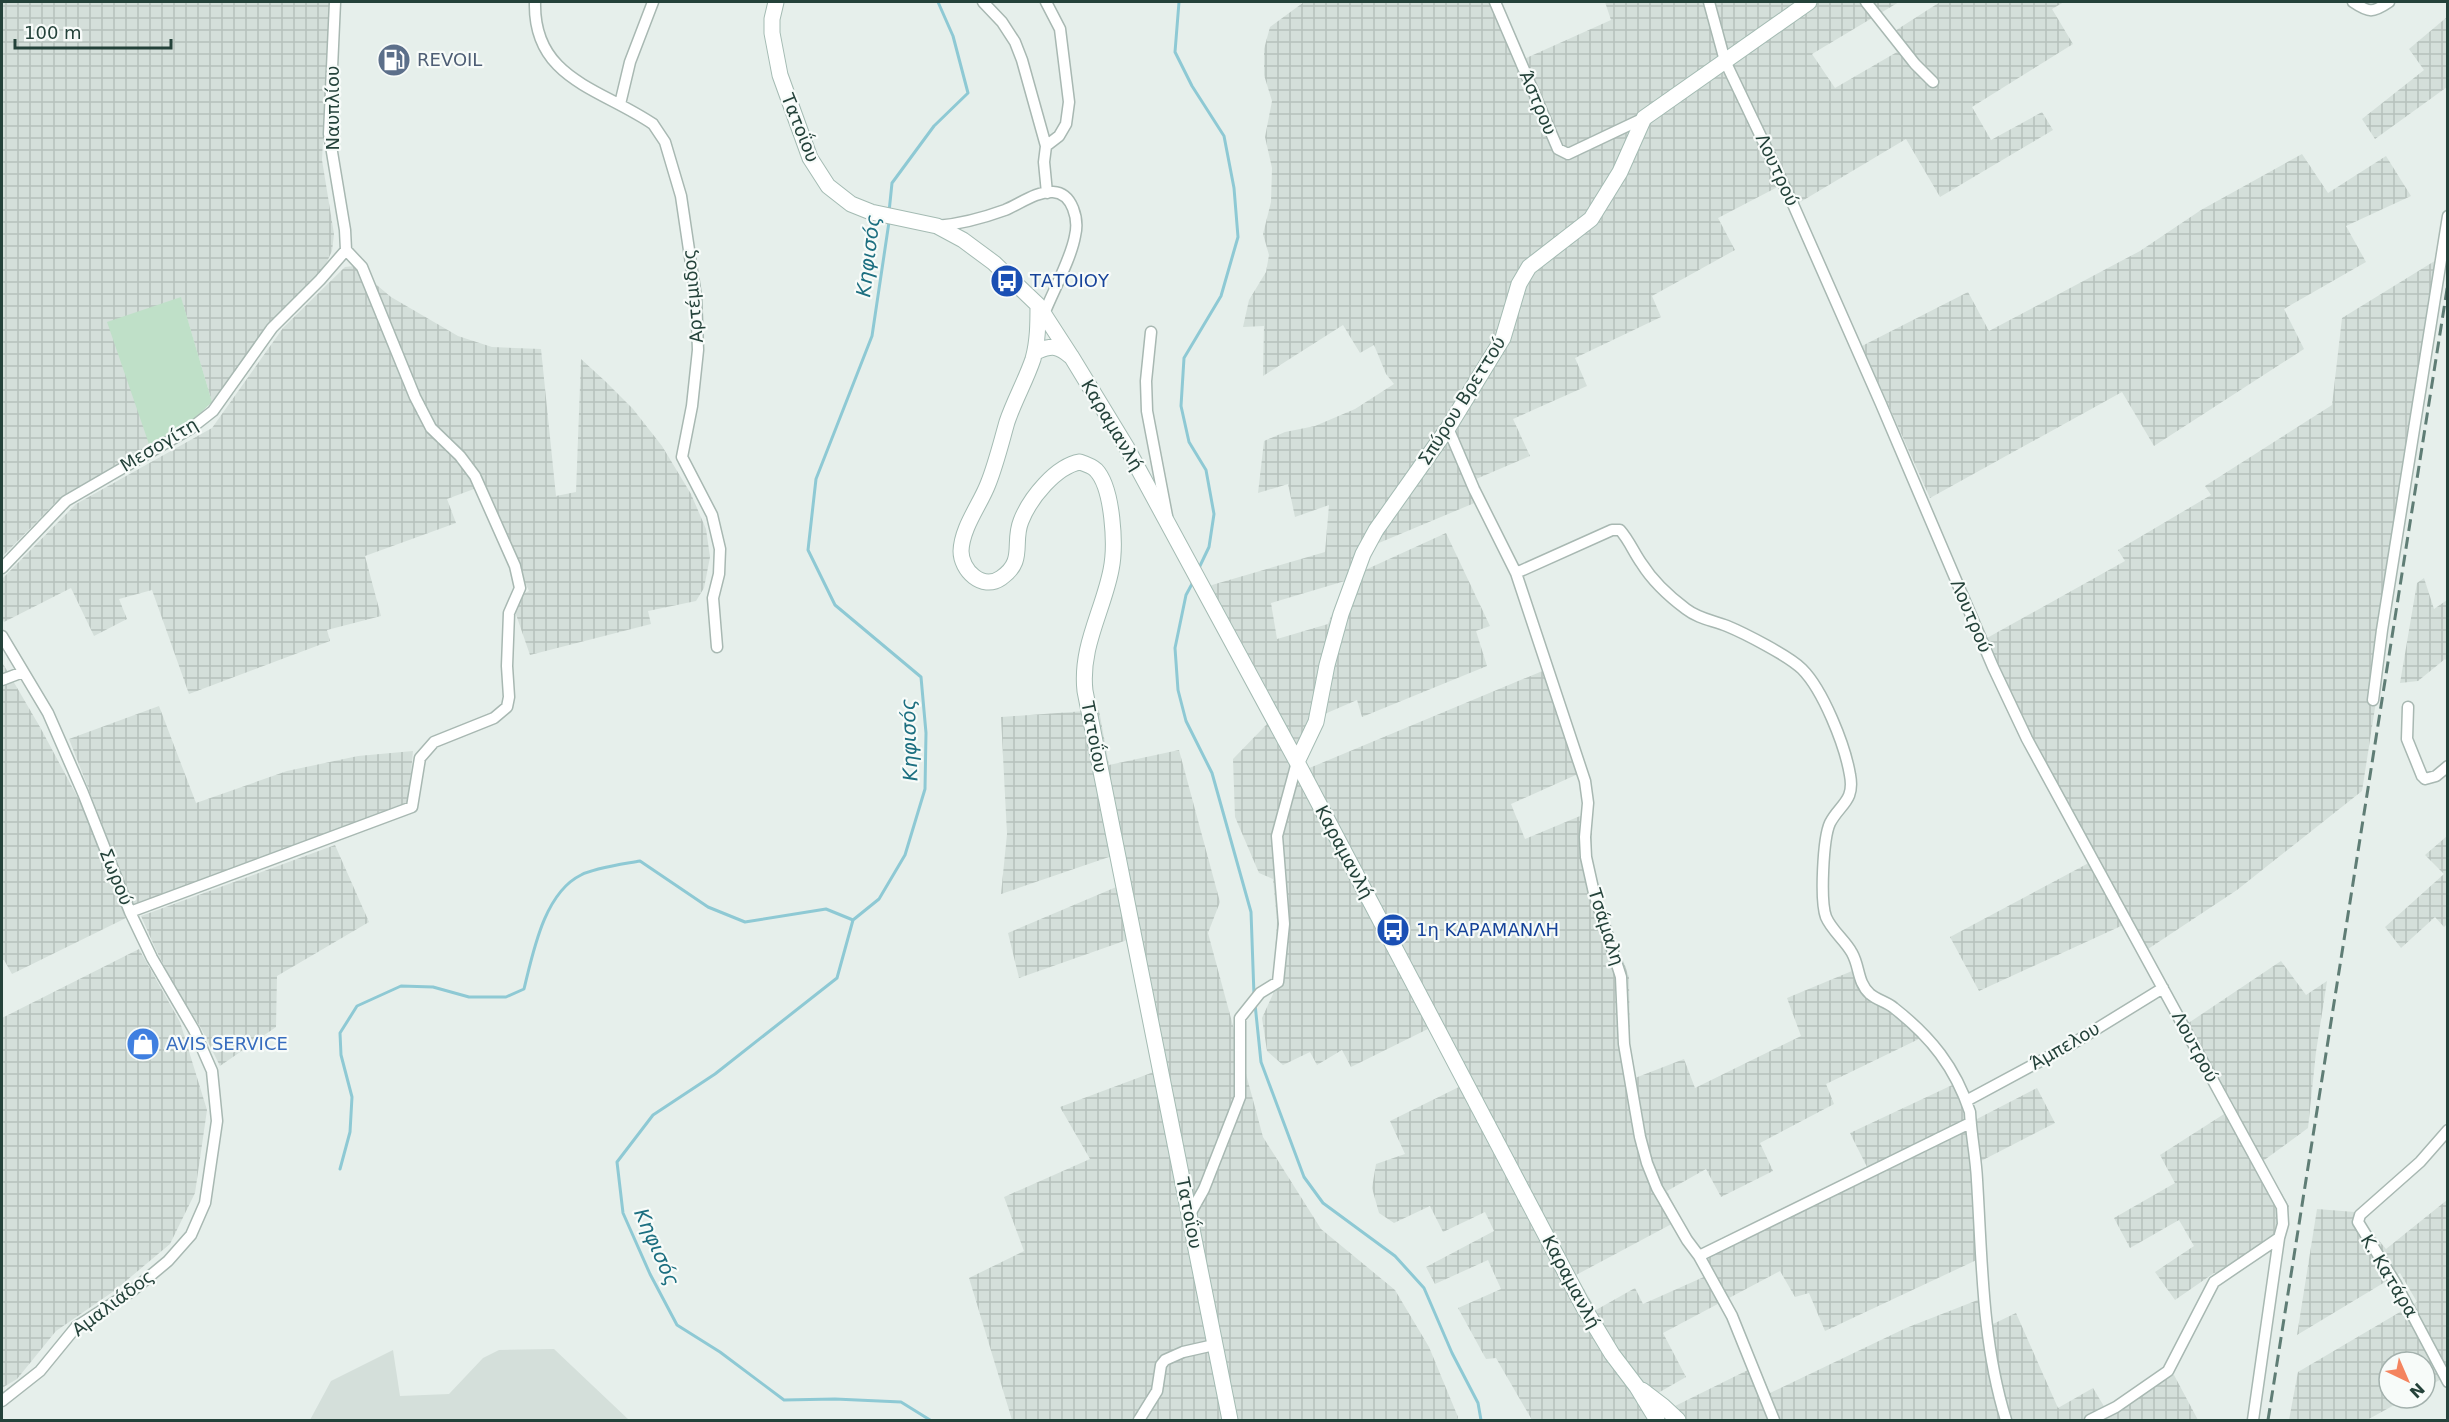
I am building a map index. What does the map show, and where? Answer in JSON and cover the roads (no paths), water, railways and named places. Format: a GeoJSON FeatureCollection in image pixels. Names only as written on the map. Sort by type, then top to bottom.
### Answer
{"type":"FeatureCollection","features":[{"type":"Feature","properties":{"kind":"street","name":"Ναυπλίου"},"geometry":{"type":"LineString","coordinates":[[334,2],[329,134],[345,230],[346,250]]}},
{"type":"Feature","properties":{"kind":"street","name":"Αρτέμιδος"},"geometry":{"type":"LineString","coordinates":[[535,2],[537,32],[550,58],[574,79],[653,124],[660,132],[670,155],[681,196],[696,297],[698,350],[692,406],[682,457],[712,515],[720,549],[720,574],[713,598],[717,647]]}},
{"type":"Feature","properties":{"kind":"street"},"geometry":{"type":"LineString","coordinates":[[620,104],[630,62],[653,2]]}},
{"type":"Feature","properties":{"kind":"street","name":"Τατοΐου"},"geometry":{"type":"LineString","coordinates":[[776,2],[772,19],[776,61],[810,158],[835,193],[851,204],[871,212],[937,226],[963,240],[994,263],[1043,313]]}},
{"type":"Feature","properties":{"kind":"street"},"geometry":{"type":"LineString","coordinates":[[983,2],[1002,22],[1016,42],[1046,146],[1044,162],[1047,193]]}},
{"type":"Feature","properties":{"kind":"street"},"geometry":{"type":"LineString","coordinates":[[1046,2],[1060,29],[1069,102],[1066,124],[1059,136],[1046,146]]}},
{"type":"Feature","properties":{"kind":"street","name":"Άστρου"},"geometry":{"type":"LineString","coordinates":[[1495,2],[1558,149],[1563,153],[1568,154],[1644,118]]}},
{"type":"Feature","properties":{"kind":"street","name":"Λουτρού"},"geometry":{"type":"LineString","coordinates":[[1709,2],[1725,62],[1792,202],[2002,688],[2027,739],[2282,1207],[2283,1224],[2279,1238]]}},
{"type":"Feature","properties":{"kind":"street"},"geometry":{"type":"LineString","coordinates":[[1644,118],[1809,2]]}},
{"type":"Feature","properties":{"kind":"street"},"geometry":{"type":"LineString","coordinates":[[1866,2],[1897,42],[1933,82]]}},
{"type":"Feature","properties":{"kind":"street"},"geometry":{"type":"LineString","coordinates":[[2353,2],[2365,10],[2376,10],[2389,2]]}},
{"type":"Feature","properties":{"kind":"street","name":"Σπύρου Βρεττού"},"geometry":{"type":"LineString","coordinates":[[1297,762],[1316,722],[1327,665],[1341,614],[1363,554],[1376,530],[1448,428],[1503,338],[1519,284],[1528,267],[1591,219],[1620,172],[1644,118]]}},
{"type":"Feature","properties":{"kind":"street"},"geometry":{"type":"LineString","coordinates":[[937,226],[975,219],[1047,193],[1061,194],[1068,200],[1075,212],[1077,224],[1075,238],[1043,313]]}},
{"type":"Feature","properties":{"kind":"street"},"geometry":{"type":"LineString","coordinates":[[2373,700],[2382,630],[2448,216]]}},
{"type":"Feature","properties":{"kind":"street","name":"Μεσογίτη"},"geometry":{"type":"LineString","coordinates":[[2,568],[66,501],[190,429],[213,411],[272,328],[346,250]]}},
{"type":"Feature","properties":{"kind":"street"},"geometry":{"type":"LineString","coordinates":[[130,912],[412,807],[420,758],[434,742],[494,718],[507,707],[509,613],[520,588],[515,566],[475,476],[460,456],[431,428],[415,397],[362,267],[346,250]]}},
{"type":"Feature","properties":{"kind":"street","name":"Τατοΐου"},"geometry":{"type":"LineString","coordinates":[[1028,369],[1038,351],[1043,313]]}},
{"type":"Feature","properties":{"kind":"street","name":"Τατοΐου"},"geometry":{"type":"LineString","coordinates":[[1043,313],[1036,348],[1007,422],[989,483],[963,537],[963,563],[970,574],[980,580],[988,582],[999,580],[1015,562],[1021,520],[1055,474],[1071,463],[1080,462],[1095,469],[1101,477],[1111,510],[1113,555],[1108,580],[1089,637],[1083,676],[1087,706],[1230,1420]]}},
{"type":"Feature","properties":{"kind":"street","name":"Καραμανλή"},"geometry":{"type":"LineString","coordinates":[[1043,313],[1127,448],[1169,525],[1297,762],[1583,1306],[1616,1362],[1637,1387],[1657,1420]]}},
{"type":"Feature","properties":{"kind":"street"},"geometry":{"type":"LineString","coordinates":[[1151,332],[1146,381],[1148,411],[1169,525]]}},
{"type":"Feature","properties":{"kind":"street"},"geometry":{"type":"LineString","coordinates":[[1038,351],[1056,347],[1071,356]]}},
{"type":"Feature","properties":{"kind":"street","name":"Τσάμαλη"},"geometry":{"type":"LineString","coordinates":[[1448,428],[1474,489],[1516,573],[1573,742],[1587,792],[1586,857],[1594,893],[1621,977],[1624,1044],[1640,1137],[1647,1162],[1658,1188],[1732,1316],[1774,1420]]}},
{"type":"Feature","properties":{"kind":"street"},"geometry":{"type":"LineString","coordinates":[[1516,573],[1612,530],[1620,530],[1643,566],[1683,607],[1698,618],[1727,626],[1789,658],[1809,676],[1845,749],[1851,778],[1849,798],[1830,823],[1822,899],[1825,914],[1854,955],[1861,982],[1865,988],[1909,1021],[1942,1054],[1957,1077],[1966,1101],[1977,1179],[1981,1265],[1992,1362],[2006,1420]]}},
{"type":"Feature","properties":{"kind":"street","name":"Σωρού"},"geometry":{"type":"LineString","coordinates":[[2,636],[48,713],[130,912],[152,958],[194,1030],[212,1071],[217,1121]]}},
{"type":"Feature","properties":{"kind":"street"},"geometry":{"type":"LineString","coordinates":[[2,680],[23,672]]}},
{"type":"Feature","properties":{"kind":"street"},"geometry":{"type":"LineString","coordinates":[[2408,707],[2407,739],[2422,776],[2425,779],[2431,779],[2448,766]]}},
{"type":"Feature","properties":{"kind":"street"},"geometry":{"type":"LineString","coordinates":[[1190,1214],[1204,1189],[1240,1097],[1240,1018],[1260,993],[1278,982],[1284,924],[1277,836],[1297,762]]}},
{"type":"Feature","properties":{"kind":"street","name":"Άμπελου"},"geometry":{"type":"LineString","coordinates":[[1966,1101],[2072,1044],[2163,988]]}},
{"type":"Feature","properties":{"kind":"street","name":"Αμαλιάδος"},"geometry":{"type":"LineString","coordinates":[[2,1401],[40,1371],[76,1327],[132,1291],[168,1261],[191,1235],[205,1203],[217,1121]]}},
{"type":"Feature","properties":{"kind":"street"},"geometry":{"type":"LineString","coordinates":[[1699,1256],[1970,1123]]}},
{"type":"Feature","properties":{"kind":"street","name":"Κ. Κατάρα"},"geometry":{"type":"LineString","coordinates":[[2448,1130],[2420,1162],[2360,1215],[2358,1222],[2396,1284],[2448,1382]]}},
{"type":"Feature","properties":{"kind":"street"},"geometry":{"type":"LineString","coordinates":[[2090,1420],[2125,1401],[2168,1371],[2214,1282],[2279,1238]]}},
{"type":"Feature","properties":{"kind":"street"},"geometry":{"type":"LineString","coordinates":[[2253,1420],[2279,1238]]}},
{"type":"Feature","properties":{"kind":"street"},"geometry":{"type":"LineString","coordinates":[[1139,1420],[1156,1391],[1161,1365],[1165,1360],[1183,1352],[1214,1345]]}},
{"type":"Feature","properties":{"kind":"street","name":"Καραμανλή"},"geometry":{"type":"LineString","coordinates":[[1637,1387],[1678,1420]]}},
{"type":"Feature","properties":{"kind":"waterway","name":"Κηφισός"},"geometry":{"type":"LineString","coordinates":[[889,212],[892,183],[934,126],[968,93],[953,36],[938,2]]}},
{"type":"Feature","properties":{"kind":"waterway"},"geometry":{"type":"LineString","coordinates":[[1179,2],[1175,52],[1192,86],[1224,136],[1234,188],[1238,237],[1221,296],[1184,358],[1181,406],[1189,442],[1206,470],[1214,514],[1209,547],[1198,570]]}},
{"type":"Feature","properties":{"kind":"waterway","name":"Κηφισός"},"geometry":{"type":"LineString","coordinates":[[889,222],[872,336],[816,479],[808,550],[835,605],[921,677],[926,733],[925,789],[905,855],[879,899],[853,920],[837,978],[715,1074],[653,1115],[617,1162],[623,1213],[650,1274],[677,1325],[720,1352],[784,1400],[835,1399],[901,1402],[930,1420]]}},
{"type":"Feature","properties":{"kind":"waterway"},"geometry":{"type":"LineString","coordinates":[[1193,582],[1186,595],[1175,648],[1178,690],[1186,721],[1212,773],[1251,912],[1254,995]]}},
{"type":"Feature","properties":{"kind":"waterway"},"geometry":{"type":"LineString","coordinates":[[340,1169],[350,1132],[352,1097],[341,1055],[340,1033],[357,1006],[401,986],[433,987],[469,997],[506,997],[524,989],[536,942],[549,909],[568,884],[581,875],[601,868],[640,861],[708,907],[745,922],[826,909],[853,920]]}},
{"type":"Feature","properties":{"kind":"waterway"},"geometry":{"type":"LineString","coordinates":[[1255,1004],[1261,1062],[1304,1177],[1323,1203],[1395,1256],[1424,1288],[1452,1353],[1478,1403],[1481,1420]]}},
{"type":"Feature","properties":{"kind":"railway"},"geometry":{"type":"LineString","coordinates":[[2268,1420],[2448,283]]}},
{"type":"Feature","properties":{"kind":"place","name":"REVOIL"},"geometry":{"type":"Point","coordinates":[394,60]}},
{"type":"Feature","properties":{"kind":"place","name":"ΤΑΤΟΙΟΥ"},"geometry":{"type":"Point","coordinates":[1007,281]}},
{"type":"Feature","properties":{"kind":"place","name":"1η ΚΑΡΑΜΑΝΛΗ"},"geometry":{"type":"Point","coordinates":[1393,930]}},
{"type":"Feature","properties":{"kind":"place","name":"AVIS SERVICE"},"geometry":{"type":"Point","coordinates":[143,1044]}}]}
